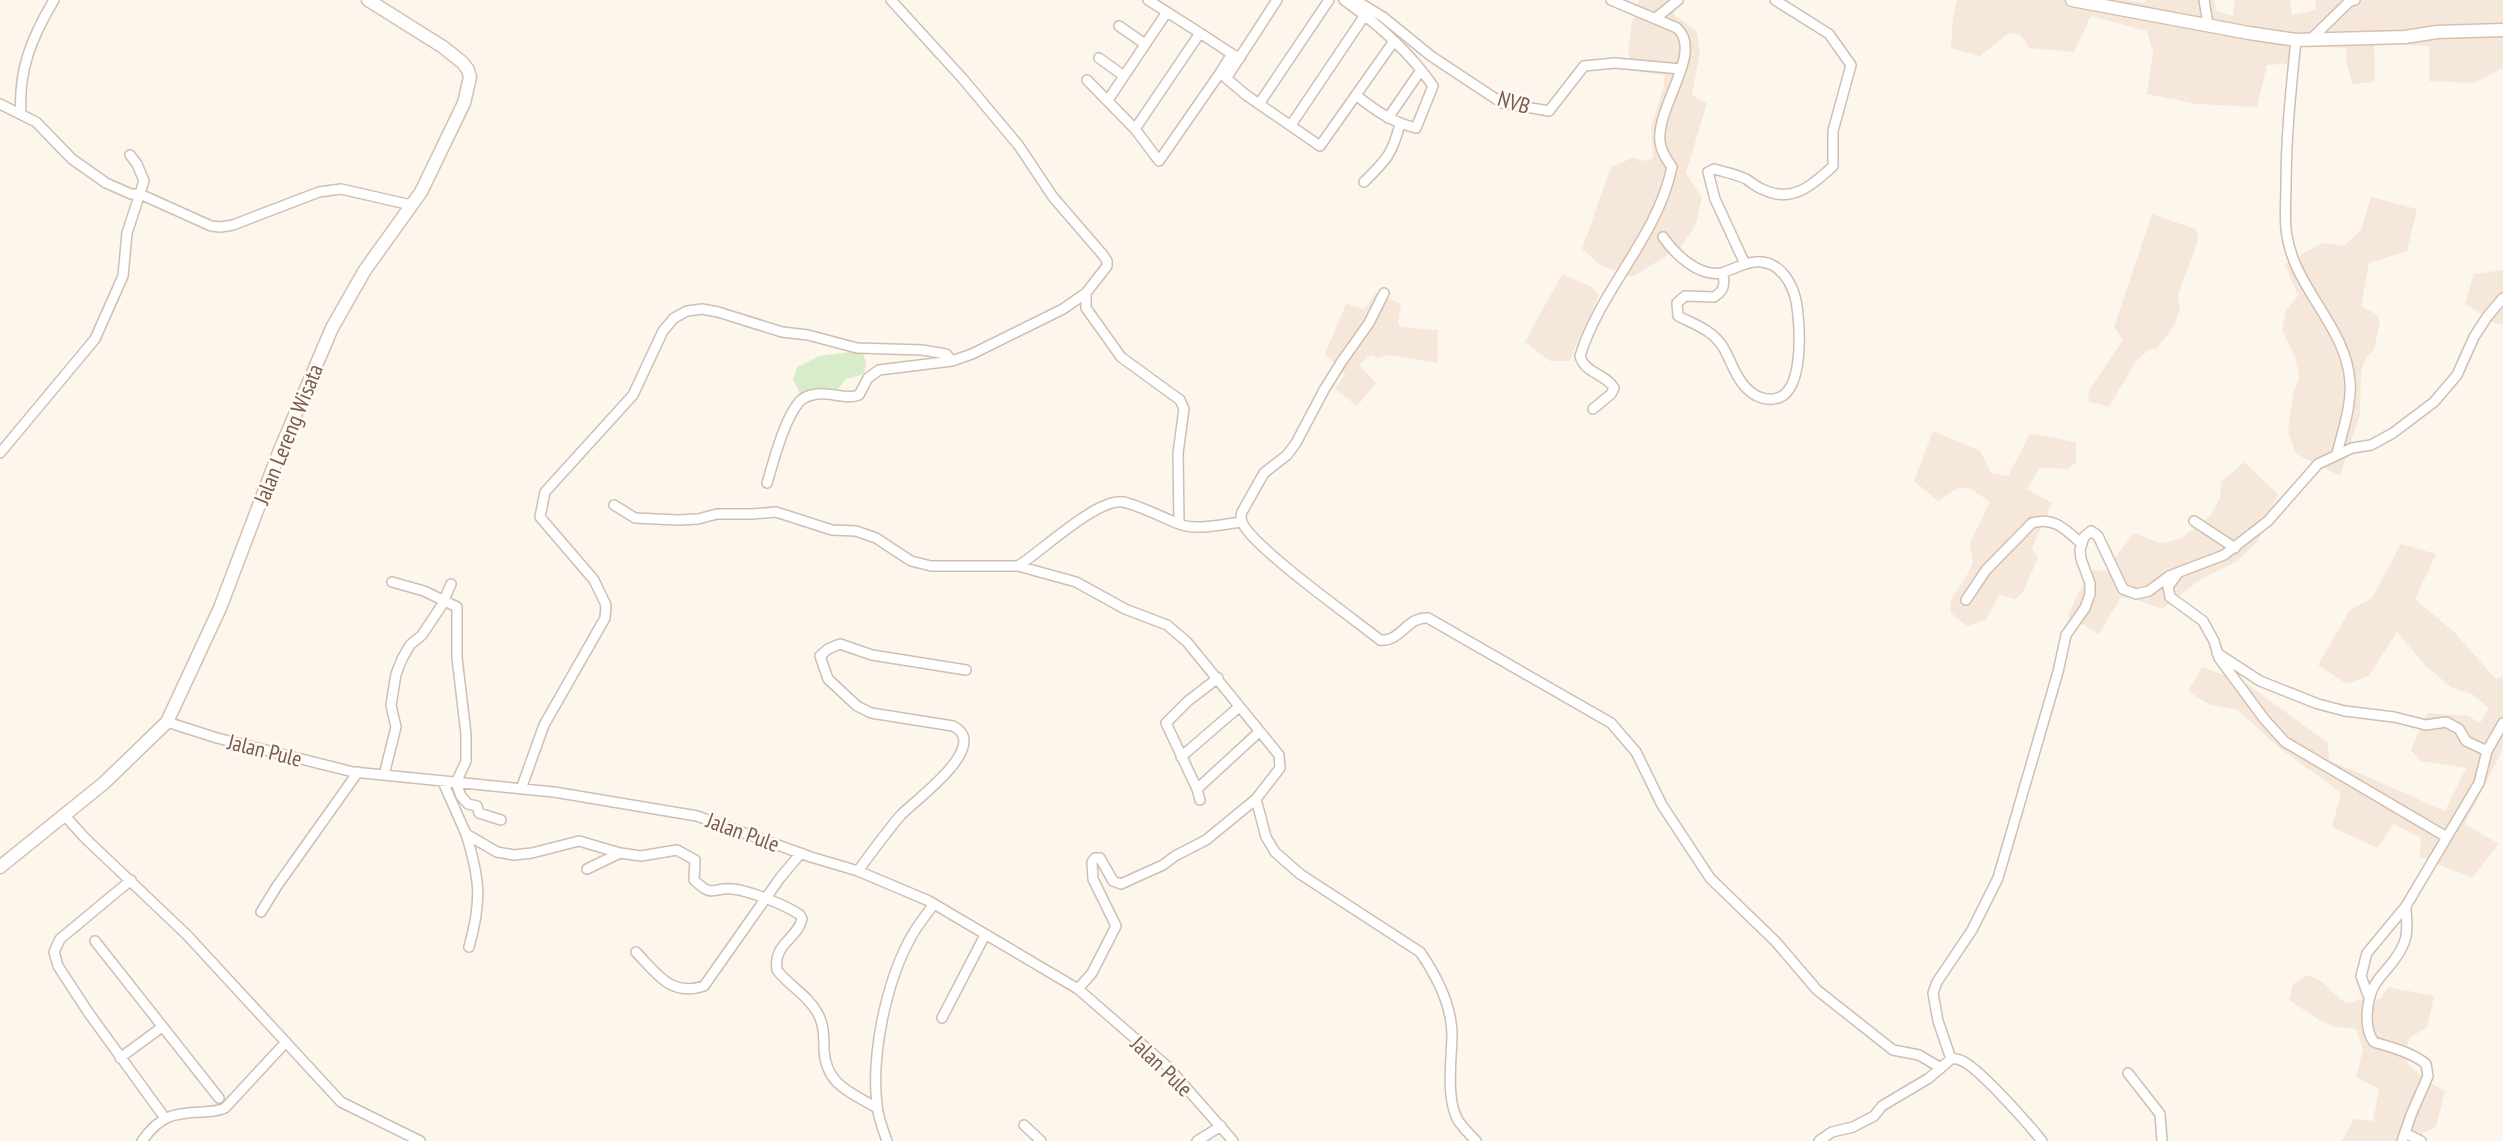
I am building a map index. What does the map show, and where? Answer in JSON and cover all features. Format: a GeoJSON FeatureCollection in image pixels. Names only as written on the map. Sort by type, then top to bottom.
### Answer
{"type":"FeatureCollection","features":[{"type":"Feature","properties":{"kind":"main road","name":"Jalan Lereng Wisata"},"geometry":{"type":"LineString","coordinates":[[0,867],[105,783],[167,722],[220,608],[280,450],[332,328],[365,270],[420,192],[465,103],[470,77],[463,63],[443,47],[368,0]]}},
{"type":"Feature","properties":{"kind":"main road"},"geometry":{"type":"LineString","coordinates":[[2072,0],[2296,40],[2405,37],[2437,32],[2503,30]]}},
{"type":"Feature","properties":{"kind":"street"},"geometry":{"type":"LineString","coordinates":[[21,114],[20,84],[25,65],[37,29],[54,0]]}},
{"type":"Feature","properties":{"kind":"street"},"geometry":{"type":"LineString","coordinates":[[767,483],[780,440],[801,399],[808,395],[826,393],[852,398],[859,395],[868,378],[879,370],[952,361],[1064,309],[1086,293],[1104,271],[1107,261],[1053,197],[1019,146],[963,79],[891,0]]}},
{"type":"Feature","properties":{"kind":"street"},"geometry":{"type":"LineString","coordinates":[[1148,0],[1236,56]]}},
{"type":"Feature","properties":{"kind":"street"},"geometry":{"type":"LineString","coordinates":[[1087,80],[1134,129],[1159,161],[1277,0]]}},
{"type":"Feature","properties":{"kind":"street"},"geometry":{"type":"LineString","coordinates":[[1259,104],[1329,0]]}},
{"type":"Feature","properties":{"kind":"street"},"geometry":{"type":"LineString","coordinates":[[1344,0],[1394,40],[1433,86],[1416,128],[1388,118],[1357,96]]}},
{"type":"Feature","properties":{"kind":"street","name":"NVB"},"geometry":{"type":"LineString","coordinates":[[1355,0],[1383,17],[1431,56],[1468,82],[1502,103],[1549,111],[1584,66],[1616,63],[1681,69]]}},
{"type":"Feature","properties":{"kind":"street"},"geometry":{"type":"LineString","coordinates":[[1593,409],[1611,394],[1614,388],[1609,381],[1585,366],[1580,356],[1608,293],[1653,222],[1664,196],[1672,167],[1660,143],[1661,127],[1687,47],[1684,34],[1656,18],[1611,0]]}},
{"type":"Feature","properties":{"kind":"street"},"geometry":{"type":"LineString","coordinates":[[1656,18],[1678,0]]}},
{"type":"Feature","properties":{"kind":"street"},"geometry":{"type":"LineString","coordinates":[[1745,264],[1715,200],[1708,172],[1714,169],[1745,178],[1761,189],[1779,195],[1791,196],[1814,184],[1833,166],[1833,132],[1851,65],[1829,34],[1775,0]]}},
{"type":"Feature","properties":{"kind":"street"},"geometry":{"type":"LineString","coordinates":[[2204,0],[2208,24]]}},
{"type":"Feature","properties":{"kind":"street"},"geometry":{"type":"LineString","coordinates":[[2311,39],[2350,1],[2355,0]]}},
{"type":"Feature","properties":{"kind":"street"},"geometry":{"type":"LineString","coordinates":[[1108,100],[1167,12]]}},
{"type":"Feature","properties":{"kind":"street"},"geometry":{"type":"LineString","coordinates":[[1291,124],[1365,15]]}},
{"type":"Feature","properties":{"kind":"street"},"geometry":{"type":"LineString","coordinates":[[1119,26],[1145,44]]}},
{"type":"Feature","properties":{"kind":"street"},"geometry":{"type":"LineString","coordinates":[[1134,129],[1200,33]]}},
{"type":"Feature","properties":{"kind":"street"},"geometry":{"type":"LineString","coordinates":[[1223,75],[1259,104],[1320,146],[1394,40]]}},
{"type":"Feature","properties":{"kind":"street"},"geometry":{"type":"LineString","coordinates":[[2296,40],[2286,132],[2287,237],[2295,262],[2341,348],[2347,368],[2350,382],[2349,397],[2337,454]]}},
{"type":"Feature","properties":{"kind":"street"},"geometry":{"type":"LineString","coordinates":[[1099,58],[1124,76]]}},
{"type":"Feature","properties":{"kind":"street"},"geometry":{"type":"LineString","coordinates":[[1388,118],[1421,70]]}},
{"type":"Feature","properties":{"kind":"street"},"geometry":{"type":"LineString","coordinates":[[0,104],[36,122],[57,146],[91,173],[122,191],[140,194],[211,226],[233,225],[319,192],[341,189],[411,205]]}},
{"type":"Feature","properties":{"kind":"street"},"geometry":{"type":"LineString","coordinates":[[1364,182],[1394,148],[1400,124]]}},
{"type":"Feature","properties":{"kind":"street"},"geometry":{"type":"LineString","coordinates":[[0,453],[94,339],[123,276],[127,232],[144,181],[137,164],[130,155]]}},
{"type":"Feature","properties":{"kind":"street"},"geometry":{"type":"LineString","coordinates":[[1663,237],[1678,256],[1709,273],[1722,273],[1763,260],[1775,265],[1784,274],[1798,309],[1800,358],[1786,395],[1781,398],[1767,399],[1751,392],[1735,372],[1722,345],[1701,326],[1678,316],[1677,303],[1685,296],[1714,297],[1719,294],[1725,282],[1722,273]]}},
{"type":"Feature","properties":{"kind":"street"},"geometry":{"type":"LineString","coordinates":[[1086,293],[1086,308],[1121,357],[1180,400],[1184,409],[1178,453],[1179,524]]}},
{"type":"Feature","properties":{"kind":"street"},"geometry":{"type":"LineString","coordinates":[[1242,522],[1244,508],[1264,473],[1287,455],[1296,443],[1324,390],[1369,323],[1384,293]]}},
{"type":"Feature","properties":{"kind":"street"},"geometry":{"type":"LineString","coordinates":[[1951,1059],[1938,1021],[1934,993],[1937,982],[1972,930],[1998,878],[2058,672],[2066,634],[2085,608],[2090,594],[2090,583],[2081,560],[2082,544],[2088,531],[2095,532],[2105,548],[2123,589],[2136,594],[2149,591],[2179,571],[2205,564],[2235,548],[2268,521],[2319,464],[2337,454],[2371,445],[2394,433],[2434,402],[2457,375],[2474,337],[2503,298]]}},
{"type":"Feature","properties":{"kind":"street"},"geometry":{"type":"LineString","coordinates":[[521,789],[544,725],[605,618],[606,605],[594,580],[540,517],[545,492],[583,453],[633,395],[663,331],[674,318],[687,311],[702,309],[782,332],[808,335],[857,348],[922,350],[946,354],[952,361]]}},
{"type":"Feature","properties":{"kind":"street"},"geometry":{"type":"LineString","coordinates":[[1018,566],[1092,511],[1107,503],[1123,502],[1186,527],[1242,522]]}},
{"type":"Feature","properties":{"kind":"street"},"geometry":{"type":"LineString","coordinates":[[614,505],[635,518],[678,520],[698,519],[717,514],[776,512],[832,530],[856,531],[876,538],[911,561],[931,566],[1018,566],[1076,582],[1125,609],[1167,625],[1187,642],[1279,755],[1280,768],[1256,799],[1206,840],[1175,855],[1163,865],[1121,884],[1113,881],[1100,858],[1095,858],[1092,862],[1093,879],[1116,927],[1092,973],[1077,989]]}},
{"type":"Feature","properties":{"kind":"street"},"geometry":{"type":"LineString","coordinates":[[1966,600],[1986,570],[2032,523],[2042,520],[2057,523],[2082,544]]}},
{"type":"Feature","properties":{"kind":"street"},"geometry":{"type":"LineString","coordinates":[[2194,521],[2235,548]]}},
{"type":"Feature","properties":{"kind":"street"},"geometry":{"type":"LineString","coordinates":[[1242,522],[1269,552],[1380,639],[1393,638],[1414,620],[1428,618],[1611,723],[1636,752],[1662,806],[1710,878],[1776,942],[1817,990],[1893,1050],[1919,1055],[1941,1068]]}},
{"type":"Feature","properties":{"kind":"street"},"geometry":{"type":"LineString","coordinates":[[2179,571],[2168,587],[2170,597],[2203,621],[2214,640],[2219,658],[2265,720],[2285,742],[2445,836]]}},
{"type":"Feature","properties":{"kind":"street"},"geometry":{"type":"LineString","coordinates":[[392,582],[424,591],[457,607],[457,658],[466,734],[466,761],[456,783],[461,796],[468,804],[477,806],[479,813],[501,820]]}},
{"type":"Feature","properties":{"kind":"street"},"geometry":{"type":"LineString","coordinates":[[384,775],[396,727],[391,705],[396,674],[410,645],[422,635],[444,601],[451,584]]}},
{"type":"Feature","properties":{"kind":"street"},"geometry":{"type":"LineString","coordinates":[[858,871],[901,814],[944,778],[959,755],[963,734],[960,729],[953,726],[871,713],[857,706],[828,679],[820,656],[828,649],[840,644],[872,655],[966,670]]}},
{"type":"Feature","properties":{"kind":"street"},"geometry":{"type":"LineString","coordinates":[[2217,652],[2260,681],[2318,705],[2394,717],[2426,725],[2446,722],[2458,729],[2466,741],[2487,751]]}},
{"type":"Feature","properties":{"kind":"street"},"geometry":{"type":"LineString","coordinates":[[1200,800],[1166,723],[1188,701],[1218,678]]}},
{"type":"Feature","properties":{"kind":"street"},"geometry":{"type":"LineString","coordinates":[[1181,757],[1239,707]]}},
{"type":"Feature","properties":{"kind":"street","name":"Jalan Pule"},"geometry":{"type":"LineString","coordinates":[[167,722],[228,741],[358,772],[521,789],[697,816],[858,871],[933,904],[1077,989],[1168,1067],[1233,1141]]}},
{"type":"Feature","properties":{"kind":"street"},"geometry":{"type":"LineString","coordinates":[[2421,1141],[2404,1137],[2428,1076],[2427,1064],[2399,1049],[2374,1042],[2367,1024],[2368,995],[2361,976],[2367,953],[2406,906],[2478,783],[2487,751],[2503,723]]}},
{"type":"Feature","properties":{"kind":"street"},"geometry":{"type":"LineString","coordinates":[[1197,789],[1259,732]]}},
{"type":"Feature","properties":{"kind":"street"},"geometry":{"type":"LineString","coordinates":[[261,912],[358,772]]}},
{"type":"Feature","properties":{"kind":"street"},"geometry":{"type":"LineString","coordinates":[[443,782],[466,834],[477,869],[479,891],[477,919],[469,947]]}},
{"type":"Feature","properties":{"kind":"street"},"geometry":{"type":"LineString","coordinates":[[1256,799],[1266,837],[1275,852],[1300,874],[1420,952],[1429,965],[1448,1004],[1452,1031],[1451,1062],[1456,1116],[1476,1141]]}},
{"type":"Feature","properties":{"kind":"street"},"geometry":{"type":"LineString","coordinates":[[65,816],[187,935],[341,1102],[420,1141]]}},
{"type":"Feature","properties":{"kind":"street"},"geometry":{"type":"LineString","coordinates":[[466,834],[497,852],[514,855],[579,842],[620,853],[647,856],[674,850],[680,851],[695,860],[694,880],[703,889],[714,892],[735,889],[795,912],[802,918],[798,928],[778,952],[777,970],[807,998],[818,1014],[823,1032],[827,1070],[834,1081],[877,1108]]}},
{"type":"Feature","properties":{"kind":"street"},"geometry":{"type":"LineString","coordinates":[[587,869],[620,853]]}},
{"type":"Feature","properties":{"kind":"street"},"geometry":{"type":"LineString","coordinates":[[636,952],[674,987],[685,990],[704,986],[780,878],[801,853]]}},
{"type":"Feature","properties":{"kind":"street"},"geometry":{"type":"LineString","coordinates":[[131,880],[60,939],[54,952],[58,966],[120,1058],[162,1114]]}},
{"type":"Feature","properties":{"kind":"street"},"geometry":{"type":"LineString","coordinates":[[887,1141],[877,1108],[876,1062],[889,990],[910,938],[933,904]]}},
{"type":"Feature","properties":{"kind":"street"},"geometry":{"type":"LineString","coordinates":[[2368,995],[2405,940],[2406,906]]}},
{"type":"Feature","properties":{"kind":"street"},"geometry":{"type":"LineString","coordinates":[[942,1018],[985,935]]}},
{"type":"Feature","properties":{"kind":"street"},"geometry":{"type":"LineString","coordinates":[[96,941],[219,1098]]}},
{"type":"Feature","properties":{"kind":"street"},"geometry":{"type":"LineString","coordinates":[[120,1058],[162,1027]]}},
{"type":"Feature","properties":{"kind":"street"},"geometry":{"type":"LineString","coordinates":[[142,1141],[152,1127],[172,1113],[216,1112],[225,1108],[286,1042]]}},
{"type":"Feature","properties":{"kind":"street"},"geometry":{"type":"LineString","coordinates":[[1819,1141],[1832,1132],[1853,1127],[1874,1116],[1882,1106],[1929,1078],[1951,1059]]}},
{"type":"Feature","properties":{"kind":"street"},"geometry":{"type":"LineString","coordinates":[[1951,1059],[1965,1062],[2019,1113],[2042,1141]]}},
{"type":"Feature","properties":{"kind":"street"},"geometry":{"type":"LineString","coordinates":[[2128,1074],[2155,1104],[2160,1114],[2162,1141]]}},
{"type":"Feature","properties":{"kind":"street"},"geometry":{"type":"LineString","coordinates":[[1024,1125],[1041,1141]]}},
{"type":"Feature","properties":{"kind":"street"},"geometry":{"type":"LineString","coordinates":[[1197,1141],[1221,1126]]}},
{"type":"Feature","properties":{"kind":"shaded area"},"geometry":{"type":"Polygon","coordinates":[[[1639,0],[1673,0],[1675,16],[1696,30],[1700,51],[1692,95],[1707,103],[1686,173],[1702,198],[1696,224],[1681,247],[1632,277],[1600,265],[1582,249],[1611,167],[1632,158],[1646,161],[1653,158],[1651,128],[1665,75],[1632,71],[1628,49],[1639,0]]]}},
{"type":"Feature","properties":{"kind":"shaded area"},"geometry":{"type":"Polygon","coordinates":[[[1957,0],[2128,0],[2144,3],[2145,0],[2215,0],[2216,11],[2233,16],[2235,0],[2290,0],[2292,15],[2315,10],[2316,0],[2503,0],[2503,68],[2474,83],[2429,81],[2429,46],[2374,44],[2375,82],[2352,84],[2346,59],[2347,48],[2298,46],[2298,63],[2267,65],[2257,107],[2197,104],[2147,94],[2153,52],[2147,31],[2091,16],[2074,52],[2029,48],[2019,34],[2009,33],[1980,56],[1951,48],[1953,17],[1957,0]]]}},
{"type":"Feature","properties":{"kind":"shaded area"},"geometry":{"type":"Polygon","coordinates":[[[2371,197],[2417,209],[2407,251],[2369,263],[2361,306],[2376,314],[2380,322],[2374,350],[2367,356],[2361,370],[2360,414],[2340,476],[2296,454],[2288,431],[2293,395],[2299,377],[2295,356],[2282,330],[2286,310],[2298,296],[2285,264],[2322,243],[2344,246],[2361,230],[2371,197]]]}},
{"type":"Feature","properties":{"kind":"shaded area"},"geometry":{"type":"Polygon","coordinates":[[[2152,214],[2195,229],[2198,234],[2197,244],[2180,289],[2178,298],[2180,308],[2174,326],[2157,348],[2150,349],[2136,361],[2109,407],[2088,401],[2089,391],[2123,340],[2114,327],[2152,214]]]}},
{"type":"Feature","properties":{"kind":"shaded area"},"geometry":{"type":"Polygon","coordinates":[[[2503,270],[2503,325],[2494,323],[2465,303],[2474,274],[2503,270]]]}},
{"type":"Feature","properties":{"kind":"shaded area"},"geometry":{"type":"Polygon","coordinates":[[[1562,274],[1592,287],[1599,295],[1569,361],[1550,361],[1525,342],[1562,274]]]}},
{"type":"Feature","properties":{"kind":"shaded area"},"geometry":{"type":"Polygon","coordinates":[[[1376,293],[1401,304],[1398,324],[1401,327],[1438,330],[1437,363],[1390,355],[1376,358],[1373,355],[1368,356],[1359,365],[1376,383],[1357,406],[1335,389],[1345,374],[1325,354],[1346,304],[1364,309],[1376,293]]]}},
{"type":"Feature","properties":{"kind":"shaded area"},"geometry":{"type":"Polygon","coordinates":[[[1933,431],[1980,451],[1991,473],[2008,476],[2030,434],[2076,442],[2076,462],[2069,469],[2040,468],[2027,489],[2052,503],[2032,548],[2038,558],[2023,592],[2016,599],[1999,595],[1986,620],[1967,626],[1951,613],[1950,601],[1970,570],[1973,561],[1970,543],[1990,502],[1971,489],[1959,487],[1938,501],[1914,481],[1933,431]]]}},
{"type":"Feature","properties":{"kind":"shaded area"},"geometry":{"type":"Polygon","coordinates":[[[2244,462],[2278,494],[2258,541],[2236,562],[2201,579],[2162,609],[2135,599],[2121,597],[2099,634],[2068,616],[2092,570],[2105,571],[2134,533],[2160,543],[2180,539],[2211,515],[2220,498],[2221,482],[2244,462]]]}},
{"type":"Feature","properties":{"kind":"shaded area"},"geometry":{"type":"Polygon","coordinates":[[[2401,544],[2436,554],[2415,599],[2454,632],[2496,679],[2503,676],[2503,749],[2465,824],[2499,844],[2472,878],[2420,857],[2421,838],[2394,824],[2377,848],[2332,827],[2341,793],[2278,747],[2238,710],[2208,704],[2188,691],[2202,667],[2247,684],[2328,743],[2329,760],[2445,811],[2466,768],[2421,761],[2411,750],[2427,713],[2468,716],[2480,723],[2489,708],[2472,694],[2452,688],[2425,665],[2397,632],[2369,676],[2346,684],[2318,665],[2350,610],[2372,598],[2401,544]]]}},
{"type":"Feature","properties":{"kind":"shaded area"},"geometry":{"type":"Polygon","coordinates":[[[2307,975],[2321,981],[2341,1000],[2349,1003],[2360,999],[2380,999],[2388,987],[2434,996],[2427,1028],[2410,1037],[2405,1051],[2408,1064],[2425,1080],[2445,1091],[2436,1127],[2423,1133],[2419,1141],[2342,1141],[2354,1119],[2373,1121],[2379,1089],[2356,1077],[2363,1049],[2356,1029],[2336,1027],[2319,1020],[2289,1000],[2293,984],[2307,975]]]}},
{"type":"Feature","properties":{"kind":"green space"},"geometry":{"type":"Polygon","coordinates":[[[851,352],[863,353],[866,363],[864,374],[846,379],[838,389],[826,396],[800,393],[793,379],[797,367],[820,356],[851,352]]]}}]}
